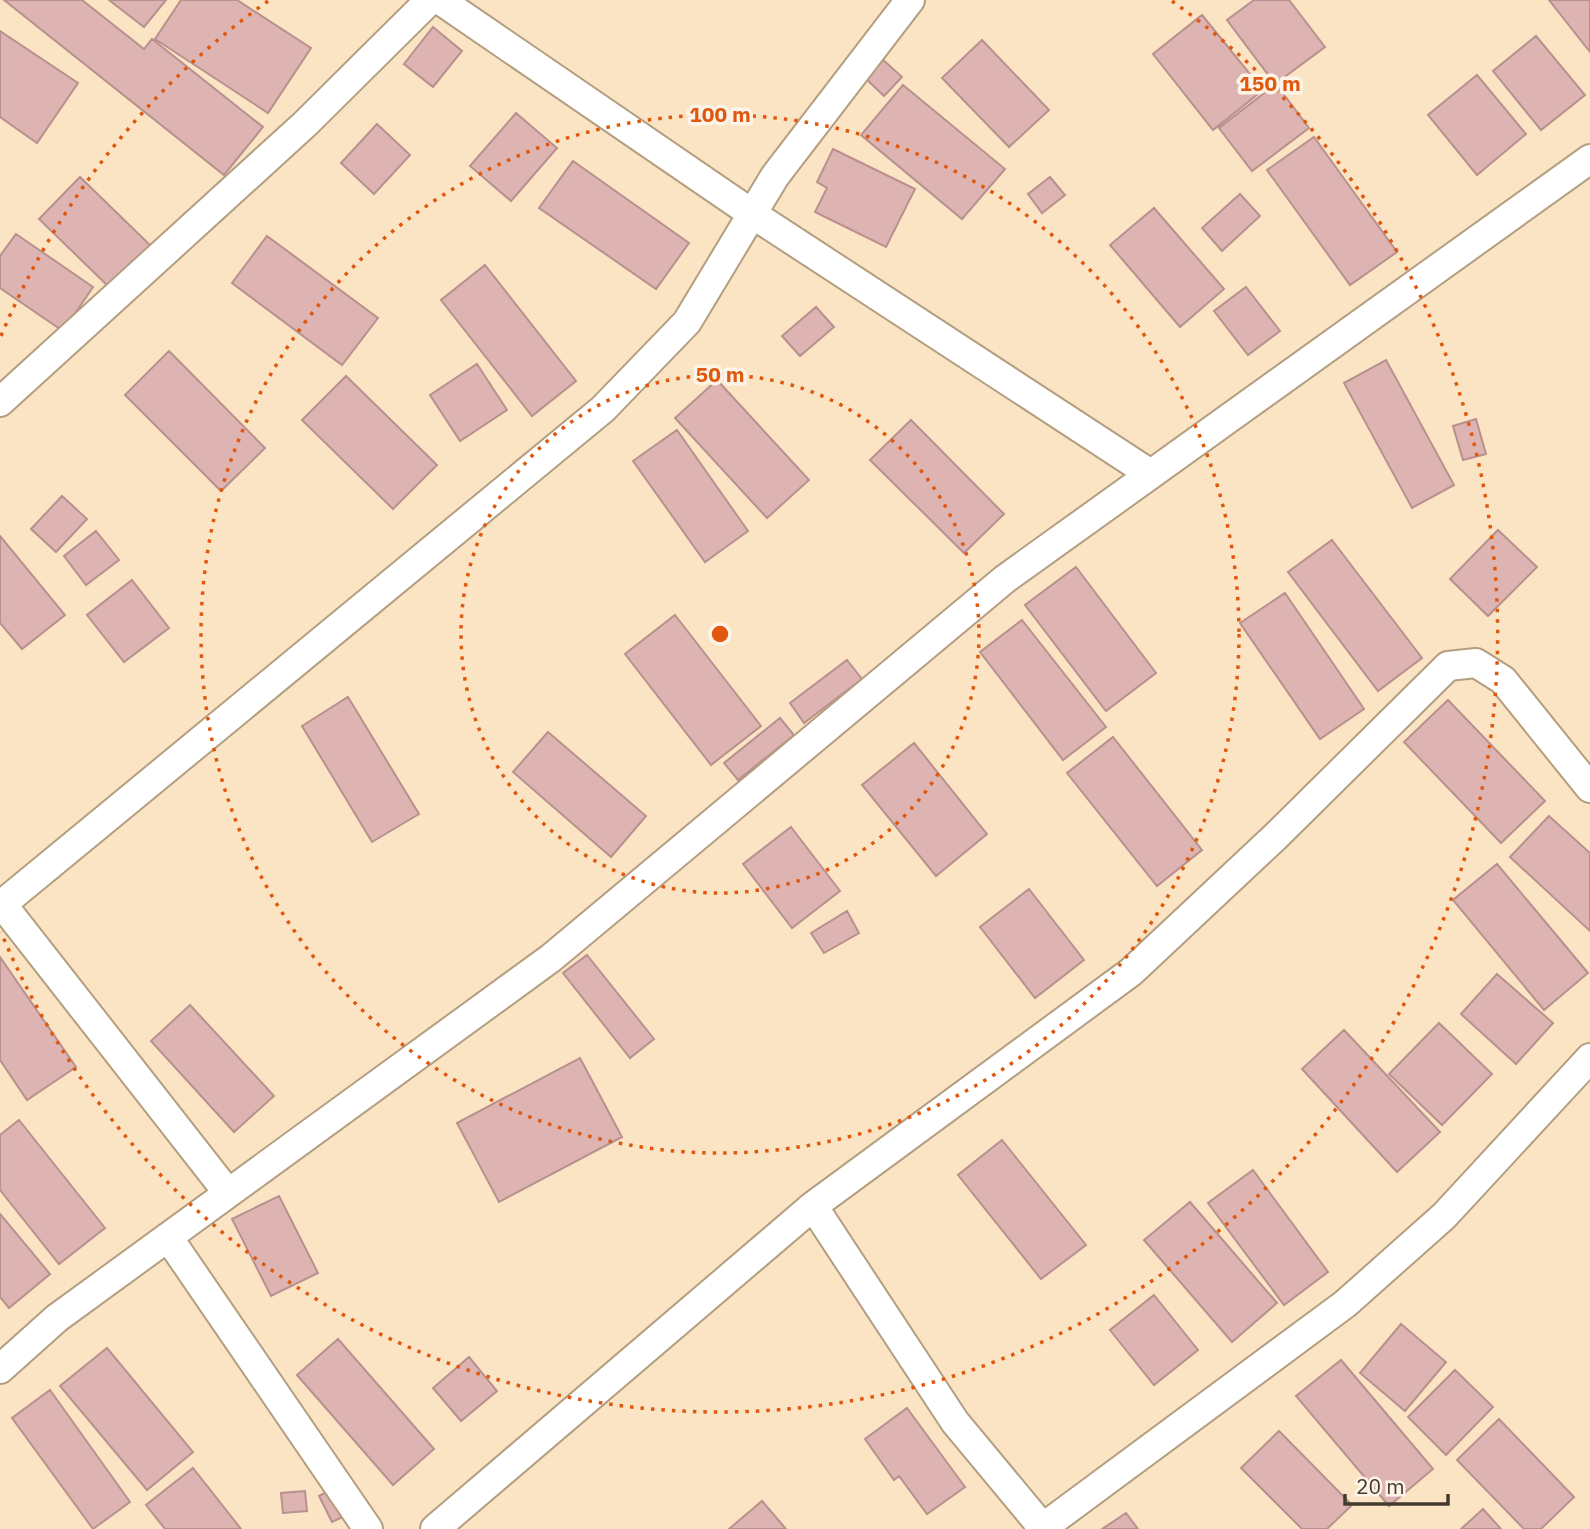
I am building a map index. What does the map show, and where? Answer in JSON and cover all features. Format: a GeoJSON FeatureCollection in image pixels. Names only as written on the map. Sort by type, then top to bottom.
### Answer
{"type":"FeatureCollection","features":[{"type":"Feature","properties":{"kind":"street"},"geometry":{"type":"LineString","coordinates":[[0,402],[305,124],[430,0]]}},
{"type":"Feature","properties":{"kind":"street"},"geometry":{"type":"LineString","coordinates":[[440,0],[754,215],[1149,473]]}},
{"type":"Feature","properties":{"kind":"street"},"geometry":{"type":"LineString","coordinates":[[228,1194],[1,905],[603,409],[687,322],[754,215],[775,176],[910,0]]}},
{"type":"Feature","properties":{"kind":"street"},"geometry":{"type":"LineString","coordinates":[[0,1369],[57,1318],[551,958],[1005,579],[1149,473],[1590,159]]}},
{"type":"Feature","properties":{"kind":"street"},"geometry":{"type":"LineString","coordinates":[[435,1529],[813,1206],[1131,972],[1275,837],[1448,666],[1476,663],[1503,680],[1590,788]]}},
{"type":"Feature","properties":{"kind":"street"},"geometry":{"type":"LineString","coordinates":[[813,1206],[954,1422],[1042,1529],[1345,1304],[1444,1216],[1590,1058]]}},
{"type":"Feature","properties":{"kind":"street"},"geometry":{"type":"LineString","coordinates":[[168,1237],[368,1529]]}},
{"type":"Feature","properties":{"kind":"building"},"geometry":{"type":"Polygon","coordinates":[[[4,0],[82,0],[144,49],[152,39],[263,127],[224,175],[4,0]]]}},
{"type":"Feature","properties":{"kind":"building"},"geometry":{"type":"Polygon","coordinates":[[[109,0],[166,0],[144,27],[109,0]]]}},
{"type":"Feature","properties":{"kind":"building"},"geometry":{"type":"Polygon","coordinates":[[[181,0],[237,0],[311,48],[268,113],[155,39],[181,0]]]}},
{"type":"Feature","properties":{"kind":"building"},"geometry":{"type":"Polygon","coordinates":[[[1254,0],[1289,0],[1325,47],[1275,84],[1227,20],[1254,0]]]}},
{"type":"Feature","properties":{"kind":"building"},"geometry":{"type":"Polygon","coordinates":[[[1549,0],[1590,0],[1590,52],[1549,0]]]}},
{"type":"Feature","properties":{"kind":"building"},"geometry":{"type":"Polygon","coordinates":[[[1202,15],[1263,90],[1213,130],[1153,54],[1202,15]]]}},
{"type":"Feature","properties":{"kind":"building"},"geometry":{"type":"Polygon","coordinates":[[[433,27],[462,51],[433,87],[404,64],[433,27]]]}},
{"type":"Feature","properties":{"kind":"building"},"geometry":{"type":"Polygon","coordinates":[[[0,31],[78,83],[37,143],[0,117],[0,31]]]}},
{"type":"Feature","properties":{"kind":"building"},"geometry":{"type":"Polygon","coordinates":[[[1536,36],[1585,95],[1541,130],[1493,71],[1536,36]]]}},
{"type":"Feature","properties":{"kind":"building"},"geometry":{"type":"Polygon","coordinates":[[[982,40],[1049,110],[1009,147],[942,78],[982,40]]]}},
{"type":"Feature","properties":{"kind":"building"},"geometry":{"type":"Polygon","coordinates":[[[881,58],[902,77],[884,96],[863,76],[881,58]]]}},
{"type":"Feature","properties":{"kind":"building"},"geometry":{"type":"Polygon","coordinates":[[[1477,75],[1526,134],[1477,175],[1428,115],[1477,75]]]}},
{"type":"Feature","properties":{"kind":"building"},"geometry":{"type":"Polygon","coordinates":[[[1276,84],[1309,128],[1252,171],[1219,128],[1276,84]]]}},
{"type":"Feature","properties":{"kind":"building"},"geometry":{"type":"Polygon","coordinates":[[[903,85],[1005,169],[962,219],[861,135],[903,85]]]}},
{"type":"Feature","properties":{"kind":"building"},"geometry":{"type":"Polygon","coordinates":[[[516,113],[557,148],[511,201],[470,166],[516,113]]]}},
{"type":"Feature","properties":{"kind":"building"},"geometry":{"type":"Polygon","coordinates":[[[377,124],[410,155],[374,194],[341,163],[377,124]]]}},
{"type":"Feature","properties":{"kind":"building"},"geometry":{"type":"Polygon","coordinates":[[[1314,137],[1397,252],[1350,285],[1267,170],[1314,137]]]}},
{"type":"Feature","properties":{"kind":"building"},"geometry":{"type":"Polygon","coordinates":[[[833,149],[915,189],[886,247],[815,212],[827,188],[817,182],[833,149]]]}},
{"type":"Feature","properties":{"kind":"building"},"geometry":{"type":"Polygon","coordinates":[[[573,161],[689,243],[656,289],[539,208],[573,161]]]}},
{"type":"Feature","properties":{"kind":"building"},"geometry":{"type":"Polygon","coordinates":[[[80,177],[151,246],[110,288],[39,219],[80,177]]]}},
{"type":"Feature","properties":{"kind":"building"},"geometry":{"type":"Polygon","coordinates":[[[1050,177],[1065,195],[1042,213],[1028,194],[1050,177]]]}},
{"type":"Feature","properties":{"kind":"building"},"geometry":{"type":"Polygon","coordinates":[[[1240,194],[1260,216],[1222,251],[1202,228],[1240,194]]]}},
{"type":"Feature","properties":{"kind":"building"},"geometry":{"type":"Polygon","coordinates":[[[1154,208],[1224,289],[1180,327],[1110,245],[1154,208]]]}},
{"type":"Feature","properties":{"kind":"building"},"geometry":{"type":"Polygon","coordinates":[[[16,234],[93,287],[63,331],[0,288],[0,256],[16,234]]]}},
{"type":"Feature","properties":{"kind":"building"},"geometry":{"type":"Polygon","coordinates":[[[267,236],[378,318],[342,365],[232,283],[267,236]]]}},
{"type":"Feature","properties":{"kind":"building"},"geometry":{"type":"Polygon","coordinates":[[[485,265],[576,381],[532,416],[441,300],[485,265]]]}},
{"type":"Feature","properties":{"kind":"building"},"geometry":{"type":"Polygon","coordinates":[[[1246,287],[1280,331],[1248,355],[1214,311],[1246,287]]]}},
{"type":"Feature","properties":{"kind":"building"},"geometry":{"type":"Polygon","coordinates":[[[816,307],[834,327],[800,356],[782,336],[816,307]]]}},
{"type":"Feature","properties":{"kind":"building"},"geometry":{"type":"Polygon","coordinates":[[[169,351],[265,448],[221,491],[125,395],[169,351]]]}},
{"type":"Feature","properties":{"kind":"building"},"geometry":{"type":"Polygon","coordinates":[[[1386,360],[1454,485],[1412,508],[1344,383],[1386,360]]]}},
{"type":"Feature","properties":{"kind":"building"},"geometry":{"type":"Polygon","coordinates":[[[477,364],[507,410],[460,441],[430,395],[477,364]]]}},
{"type":"Feature","properties":{"kind":"building"},"geometry":{"type":"Polygon","coordinates":[[[346,376],[437,465],[393,509],[302,420],[346,376]]]}},
{"type":"Feature","properties":{"kind":"building"},"geometry":{"type":"Polygon","coordinates":[[[717,380],[809,480],[767,518],[675,418],[717,380]]]}},
{"type":"Feature","properties":{"kind":"building"},"geometry":{"type":"Polygon","coordinates":[[[1476,419],[1486,454],[1463,460],[1453,426],[1476,419]]]}},
{"type":"Feature","properties":{"kind":"building"},"geometry":{"type":"Polygon","coordinates":[[[911,420],[1004,514],[964,553],[870,460],[911,420]]]}},
{"type":"Feature","properties":{"kind":"building"},"geometry":{"type":"Polygon","coordinates":[[[677,430],[748,531],[705,562],[633,461],[677,430]]]}},
{"type":"Feature","properties":{"kind":"building"},"geometry":{"type":"Polygon","coordinates":[[[62,496],[87,519],[56,552],[31,529],[62,496]]]}},
{"type":"Feature","properties":{"kind":"building"},"geometry":{"type":"Polygon","coordinates":[[[1498,530],[1537,567],[1488,616],[1450,579],[1498,530]]]}},
{"type":"Feature","properties":{"kind":"building"},"geometry":{"type":"Polygon","coordinates":[[[96,531],[119,560],[86,585],[64,556],[96,531]]]}},
{"type":"Feature","properties":{"kind":"building"},"geometry":{"type":"Polygon","coordinates":[[[0,536],[65,615],[22,649],[0,623],[0,536]]]}},
{"type":"Feature","properties":{"kind":"building"},"geometry":{"type":"Polygon","coordinates":[[[1332,540],[1422,658],[1378,691],[1288,572],[1332,540]]]}},
{"type":"Feature","properties":{"kind":"building"},"geometry":{"type":"Polygon","coordinates":[[[1076,567],[1156,673],[1106,711],[1025,605],[1076,567]]]}},
{"type":"Feature","properties":{"kind":"building"},"geometry":{"type":"Polygon","coordinates":[[[132,580],[169,628],[124,662],[87,615],[132,580]]]}},
{"type":"Feature","properties":{"kind":"building"},"geometry":{"type":"Polygon","coordinates":[[[1285,593],[1364,709],[1320,739],[1240,623],[1285,593]]]}},
{"type":"Feature","properties":{"kind":"building"},"geometry":{"type":"Polygon","coordinates":[[[675,615],[761,726],[711,765],[625,654],[675,615]]]}},
{"type":"Feature","properties":{"kind":"building"},"geometry":{"type":"Polygon","coordinates":[[[1022,620],[1106,727],[1063,760],[980,652],[1022,620]]]}},
{"type":"Feature","properties":{"kind":"building"},"geometry":{"type":"Polygon","coordinates":[[[847,660],[862,679],[804,723],[790,703],[847,660]]]}},
{"type":"Feature","properties":{"kind":"building"},"geometry":{"type":"Polygon","coordinates":[[[348,697],[419,814],[372,842],[302,726],[348,697]]]}},
{"type":"Feature","properties":{"kind":"building"},"geometry":{"type":"Polygon","coordinates":[[[1448,700],[1545,801],[1501,843],[1404,742],[1448,700]]]}},
{"type":"Feature","properties":{"kind":"building"},"geometry":{"type":"Polygon","coordinates":[[[780,718],[794,735],[738,780],[724,763],[780,718]]]}},
{"type":"Feature","properties":{"kind":"building"},"geometry":{"type":"Polygon","coordinates":[[[548,732],[646,816],[611,857],[513,772],[548,732]]]}},
{"type":"Feature","properties":{"kind":"building"},"geometry":{"type":"Polygon","coordinates":[[[1113,737],[1202,850],[1157,886],[1067,773],[1113,737]]]}},
{"type":"Feature","properties":{"kind":"building"},"geometry":{"type":"Polygon","coordinates":[[[914,743],[987,834],[936,876],[862,785],[914,743]]]}},
{"type":"Feature","properties":{"kind":"building"},"geometry":{"type":"Polygon","coordinates":[[[1549,816],[1590,853],[1590,931],[1510,857],[1549,816]]]}},
{"type":"Feature","properties":{"kind":"building"},"geometry":{"type":"Polygon","coordinates":[[[791,827],[840,891],[792,928],[743,864],[791,827]]]}},
{"type":"Feature","properties":{"kind":"building"},"geometry":{"type":"Polygon","coordinates":[[[1497,864],[1588,973],[1544,1010],[1453,900],[1497,864]]]}},
{"type":"Feature","properties":{"kind":"building"},"geometry":{"type":"Polygon","coordinates":[[[1029,889],[1084,960],[1035,998],[980,927],[1029,889]]]}},
{"type":"Feature","properties":{"kind":"building"},"geometry":{"type":"Polygon","coordinates":[[[847,911],[859,933],[824,953],[811,933],[847,911]]]}},
{"type":"Feature","properties":{"kind":"building"},"geometry":{"type":"Polygon","coordinates":[[[587,955],[654,1039],[630,1058],[563,973],[587,955]]]}},
{"type":"Feature","properties":{"kind":"building"},"geometry":{"type":"Polygon","coordinates":[[[0,957],[76,1067],[27,1100],[0,1060],[0,957]]]}},
{"type":"Feature","properties":{"kind":"building"},"geometry":{"type":"Polygon","coordinates":[[[1497,974],[1553,1023],[1516,1064],[1461,1014],[1497,974]]]}},
{"type":"Feature","properties":{"kind":"building"},"geometry":{"type":"Polygon","coordinates":[[[190,1005],[274,1096],[234,1132],[151,1041],[190,1005]]]}},
{"type":"Feature","properties":{"kind":"building"},"geometry":{"type":"Polygon","coordinates":[[[1439,1023],[1492,1074],[1442,1125],[1389,1074],[1439,1023]]]}},
{"type":"Feature","properties":{"kind":"building"},"geometry":{"type":"Polygon","coordinates":[[[1344,1030],[1440,1132],[1397,1172],[1302,1069],[1344,1030]]]}},
{"type":"Feature","properties":{"kind":"building"},"geometry":{"type":"Polygon","coordinates":[[[580,1058],[622,1137],[499,1202],[457,1123],[580,1058]]]}},
{"type":"Feature","properties":{"kind":"building"},"geometry":{"type":"Polygon","coordinates":[[[19,1120],[105,1228],[59,1264],[0,1190],[0,1135],[19,1120]]]}},
{"type":"Feature","properties":{"kind":"building"},"geometry":{"type":"Polygon","coordinates":[[[1002,1140],[1086,1245],[1041,1279],[958,1175],[1002,1140]]]}},
{"type":"Feature","properties":{"kind":"building"},"geometry":{"type":"Polygon","coordinates":[[[1253,1170],[1328,1272],[1284,1305],[1208,1203],[1253,1170]]]}},
{"type":"Feature","properties":{"kind":"building"},"geometry":{"type":"Polygon","coordinates":[[[279,1196],[318,1273],[271,1296],[232,1219],[279,1196]]]}},
{"type":"Feature","properties":{"kind":"building"},"geometry":{"type":"Polygon","coordinates":[[[1190,1202],[1277,1303],[1232,1342],[1144,1240],[1190,1202]]]}},
{"type":"Feature","properties":{"kind":"building"},"geometry":{"type":"Polygon","coordinates":[[[0,1214],[50,1274],[9,1308],[0,1297],[0,1214]]]}},
{"type":"Feature","properties":{"kind":"building"},"geometry":{"type":"Polygon","coordinates":[[[1154,1295],[1198,1350],[1154,1385],[1110,1330],[1154,1295]]]}},
{"type":"Feature","properties":{"kind":"building"},"geometry":{"type":"Polygon","coordinates":[[[1401,1324],[1446,1362],[1405,1411],[1360,1373],[1401,1324]]]}},
{"type":"Feature","properties":{"kind":"building"},"geometry":{"type":"Polygon","coordinates":[[[338,1339],[434,1449],[393,1485],[297,1375],[338,1339]]]}},
{"type":"Feature","properties":{"kind":"building"},"geometry":{"type":"Polygon","coordinates":[[[107,1348],[193,1452],[147,1490],[60,1386],[107,1348]]]}},
{"type":"Feature","properties":{"kind":"building"},"geometry":{"type":"Polygon","coordinates":[[[469,1357],[497,1391],[461,1421],[433,1388],[469,1357]]]}},
{"type":"Feature","properties":{"kind":"building"},"geometry":{"type":"Polygon","coordinates":[[[1341,1360],[1433,1469],[1389,1506],[1296,1396],[1341,1360]]]}},
{"type":"Feature","properties":{"kind":"building"},"geometry":{"type":"Polygon","coordinates":[[[1455,1370],[1493,1407],[1446,1455],[1408,1417],[1455,1370]]]}},
{"type":"Feature","properties":{"kind":"building"},"geometry":{"type":"Polygon","coordinates":[[[50,1390],[130,1502],[93,1529],[12,1418],[50,1390]]]}},
{"type":"Feature","properties":{"kind":"building"},"geometry":{"type":"Polygon","coordinates":[[[907,1408],[965,1487],[927,1514],[899,1476],[894,1480],[865,1439],[907,1408]]]}},
{"type":"Feature","properties":{"kind":"building"},"geometry":{"type":"Polygon","coordinates":[[[1499,1419],[1574,1497],[1541,1529],[1524,1529],[1457,1460],[1499,1419]]]}},
{"type":"Feature","properties":{"kind":"building"},"geometry":{"type":"Polygon","coordinates":[[[1279,1431],[1352,1505],[1327,1529],[1302,1529],[1241,1468],[1279,1431]]]}},
{"type":"Feature","properties":{"kind":"building"},"geometry":{"type":"Polygon","coordinates":[[[193,1468],[241,1529],[165,1529],[146,1505],[193,1468]]]}},
{"type":"Feature","properties":{"kind":"building"},"geometry":{"type":"Polygon","coordinates":[[[344,1483],[358,1510],[332,1522],[319,1496],[344,1483]]]}},
{"type":"Feature","properties":{"kind":"building"},"geometry":{"type":"Polygon","coordinates":[[[305,1491],[307,1511],[283,1513],[281,1493],[305,1491]]]}},
{"type":"Feature","properties":{"kind":"building"},"geometry":{"type":"Polygon","coordinates":[[[762,1501],[786,1529],[729,1529],[762,1501]]]}},
{"type":"Feature","properties":{"kind":"building"},"geometry":{"type":"Polygon","coordinates":[[[1483,1509],[1501,1529],[1461,1529],[1483,1509]]]}},
{"type":"Feature","properties":{"kind":"building"},"geometry":{"type":"Polygon","coordinates":[[[1126,1513],[1138,1529],[1102,1529],[1126,1513]]]}}]}
